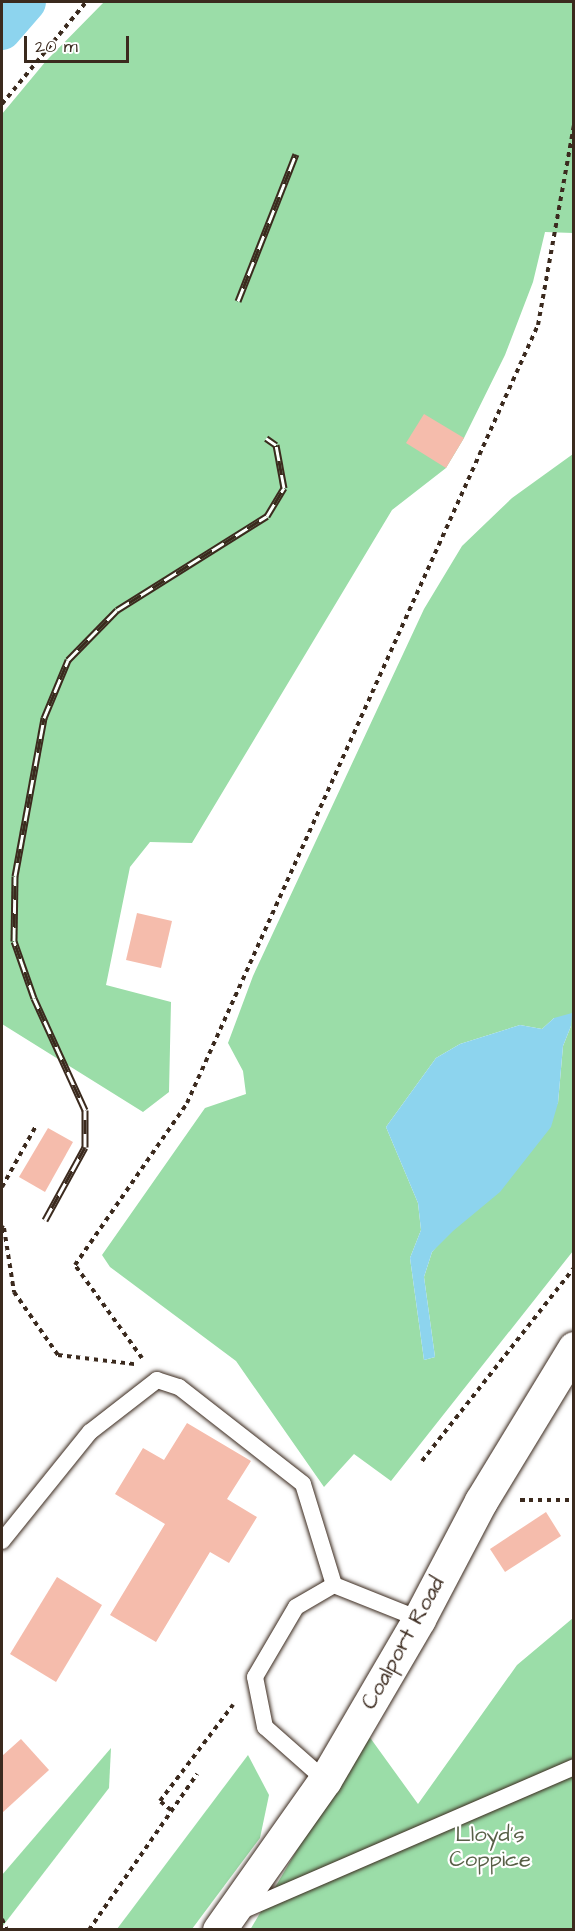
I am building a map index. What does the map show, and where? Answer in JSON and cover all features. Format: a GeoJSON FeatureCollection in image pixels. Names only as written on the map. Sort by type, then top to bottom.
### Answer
{"type":"FeatureCollection","features":[{"type":"Feature","properties":{"kind":"street","name":"Coalport Road"},"geometry":{"type":"LineString","coordinates":[[224,1923],[325,1780],[419,1618],[482,1501],[573,1348]]}},
{"type":"Feature","properties":{"kind":"lane"},"geometry":{"type":"LineString","coordinates":[[2,1541],[90,1432],[157,1380],[179,1387],[303,1484],[334,1585]]}},
{"type":"Feature","properties":{"kind":"lane"},"geometry":{"type":"LineString","coordinates":[[334,1585],[419,1618]]}},
{"type":"Feature","properties":{"kind":"lane"},"geometry":{"type":"LineString","coordinates":[[325,1780],[264,1727],[255,1677],[296,1607],[334,1585]]}},
{"type":"Feature","properties":{"kind":"lane"},"geometry":{"type":"LineString","coordinates":[[224,1923],[573,1767]]}},
{"type":"Feature","properties":{"kind":"path"},"geometry":{"type":"LineString","coordinates":[[2,104],[86,2]]}},
{"type":"Feature","properties":{"kind":"path"},"geometry":{"type":"LineString","coordinates":[[146,1363],[75,1265],[187,1103],[538,325],[573,124]]}},
{"type":"Feature","properties":{"kind":"path"},"geometry":{"type":"LineString","coordinates":[[2,1187],[36,1126]]}},
{"type":"Feature","properties":{"kind":"path"},"geometry":{"type":"LineString","coordinates":[[2,1227],[14,1292],[58,1355],[125,1364]]}},
{"type":"Feature","properties":{"kind":"path"},"geometry":{"type":"LineString","coordinates":[[422,1461],[573,1268]]}},
{"type":"Feature","properties":{"kind":"path"},"geometry":{"type":"LineString","coordinates":[[482,1501],[573,1500]]}},
{"type":"Feature","properties":{"kind":"path"},"geometry":{"type":"LineString","coordinates":[[171,1810],[160,1802],[255,1677]]}},
{"type":"Feature","properties":{"kind":"path"},"geometry":{"type":"LineString","coordinates":[[89,1929],[197,1774]]}},
{"type":"Feature","properties":{"kind":"path"},"geometry":{"type":"LineString","coordinates":[[2,1919],[8,1929]]}},
{"type":"Feature","properties":{"kind":"green space"},"geometry":{"type":"Polygon","coordinates":[[[104,2],[573,2],[573,233],[545,232],[533,282],[505,355],[464,438],[446,468],[392,510],[192,843],[150,842],[130,867],[106,985],[171,1002],[169,1092],[143,1112],[2,1024],[2,114],[46,61],[104,2]]]}},
{"type":"Feature","properties":{"kind":"green space"},"geometry":{"type":"Polygon","coordinates":[[[573,454],[573,1251],[391,1481],[354,1454],[324,1487],[236,1361],[110,1267],[102,1255],[205,1108],[246,1094],[243,1071],[228,1043],[253,976],[424,609],[462,546],[512,498],[573,454]],[[554,1018],[542,1029],[520,1025],[460,1044],[436,1058],[386,1127],[418,1203],[421,1230],[410,1258],[424,1360],[435,1357],[424,1277],[432,1252],[558,1103],[563,1046],[571,1026],[554,1018]]]}},
{"type":"Feature","properties":{"kind":"green space","name":"Lloyd's Coppice"},"geometry":{"type":"Polygon","coordinates":[[[573,1618],[573,1929],[250,1930],[366,1732],[418,1804],[517,1665],[573,1618]]]}},
{"type":"Feature","properties":{"kind":"green space"},"geometry":{"type":"Polygon","coordinates":[[[111,1748],[109,1788],[2,1927],[2,1875],[111,1748]]]}},
{"type":"Feature","properties":{"kind":"green space"},"geometry":{"type":"Polygon","coordinates":[[[248,1755],[269,1795],[260,1838],[192,1929],[117,1929],[248,1755]]]}},
{"type":"Feature","properties":{"kind":"water"},"geometry":{"type":"Polygon","coordinates":[[[572,1013],[571,1026],[563,1046],[558,1103],[551,1127],[500,1192],[453,1231],[432,1252],[424,1277],[435,1357],[424,1360],[410,1258],[421,1230],[418,1203],[386,1127],[436,1058],[460,1044],[520,1025],[542,1029],[554,1018],[572,1013]]]}},
{"type":"Feature","properties":{"kind":"building"},"geometry":{"type":"Polygon","coordinates":[[[424,414],[464,438],[446,468],[406,443],[424,414]]]}},
{"type":"Feature","properties":{"kind":"building"},"geometry":{"type":"Polygon","coordinates":[[[137,913],[172,921],[161,968],[126,960],[137,913]]]}},
{"type":"Feature","properties":{"kind":"building"},"geometry":{"type":"Polygon","coordinates":[[[48,1128],[73,1142],[45,1192],[19,1177],[48,1128]]]}},
{"type":"Feature","properties":{"kind":"building"},"geometry":{"type":"Polygon","coordinates":[[[187,1423],[251,1461],[227,1499],[257,1517],[229,1563],[210,1552],[156,1642],[110,1615],[165,1524],[115,1494],[143,1448],[164,1460],[187,1423]]]}},
{"type":"Feature","properties":{"kind":"building"},"geometry":{"type":"Polygon","coordinates":[[[546,1512],[561,1536],[505,1572],[490,1549],[546,1512]]]}},
{"type":"Feature","properties":{"kind":"building"},"geometry":{"type":"Polygon","coordinates":[[[57,1577],[102,1605],[56,1682],[10,1654],[57,1577]]]}},
{"type":"Feature","properties":{"kind":"building"},"geometry":{"type":"Polygon","coordinates":[[[21,1739],[49,1770],[2,1813],[2,1756],[21,1739]]]}},
{"type":"Feature","properties":{"kind":"waterway"},"geometry":{"type":"LineString","coordinates":[[2,31],[27,2]]}},
{"type":"Feature","properties":{"kind":"railway"},"geometry":{"type":"LineString","coordinates":[[238,301],[296,154]]}},
{"type":"Feature","properties":{"kind":"railway"},"geometry":{"type":"LineString","coordinates":[[45,1220],[85,1147],[85,1110],[34,998],[14,941],[15,876],[44,718],[68,660],[117,610],[267,516],[284,488],[276,445],[266,438]]}}]}
